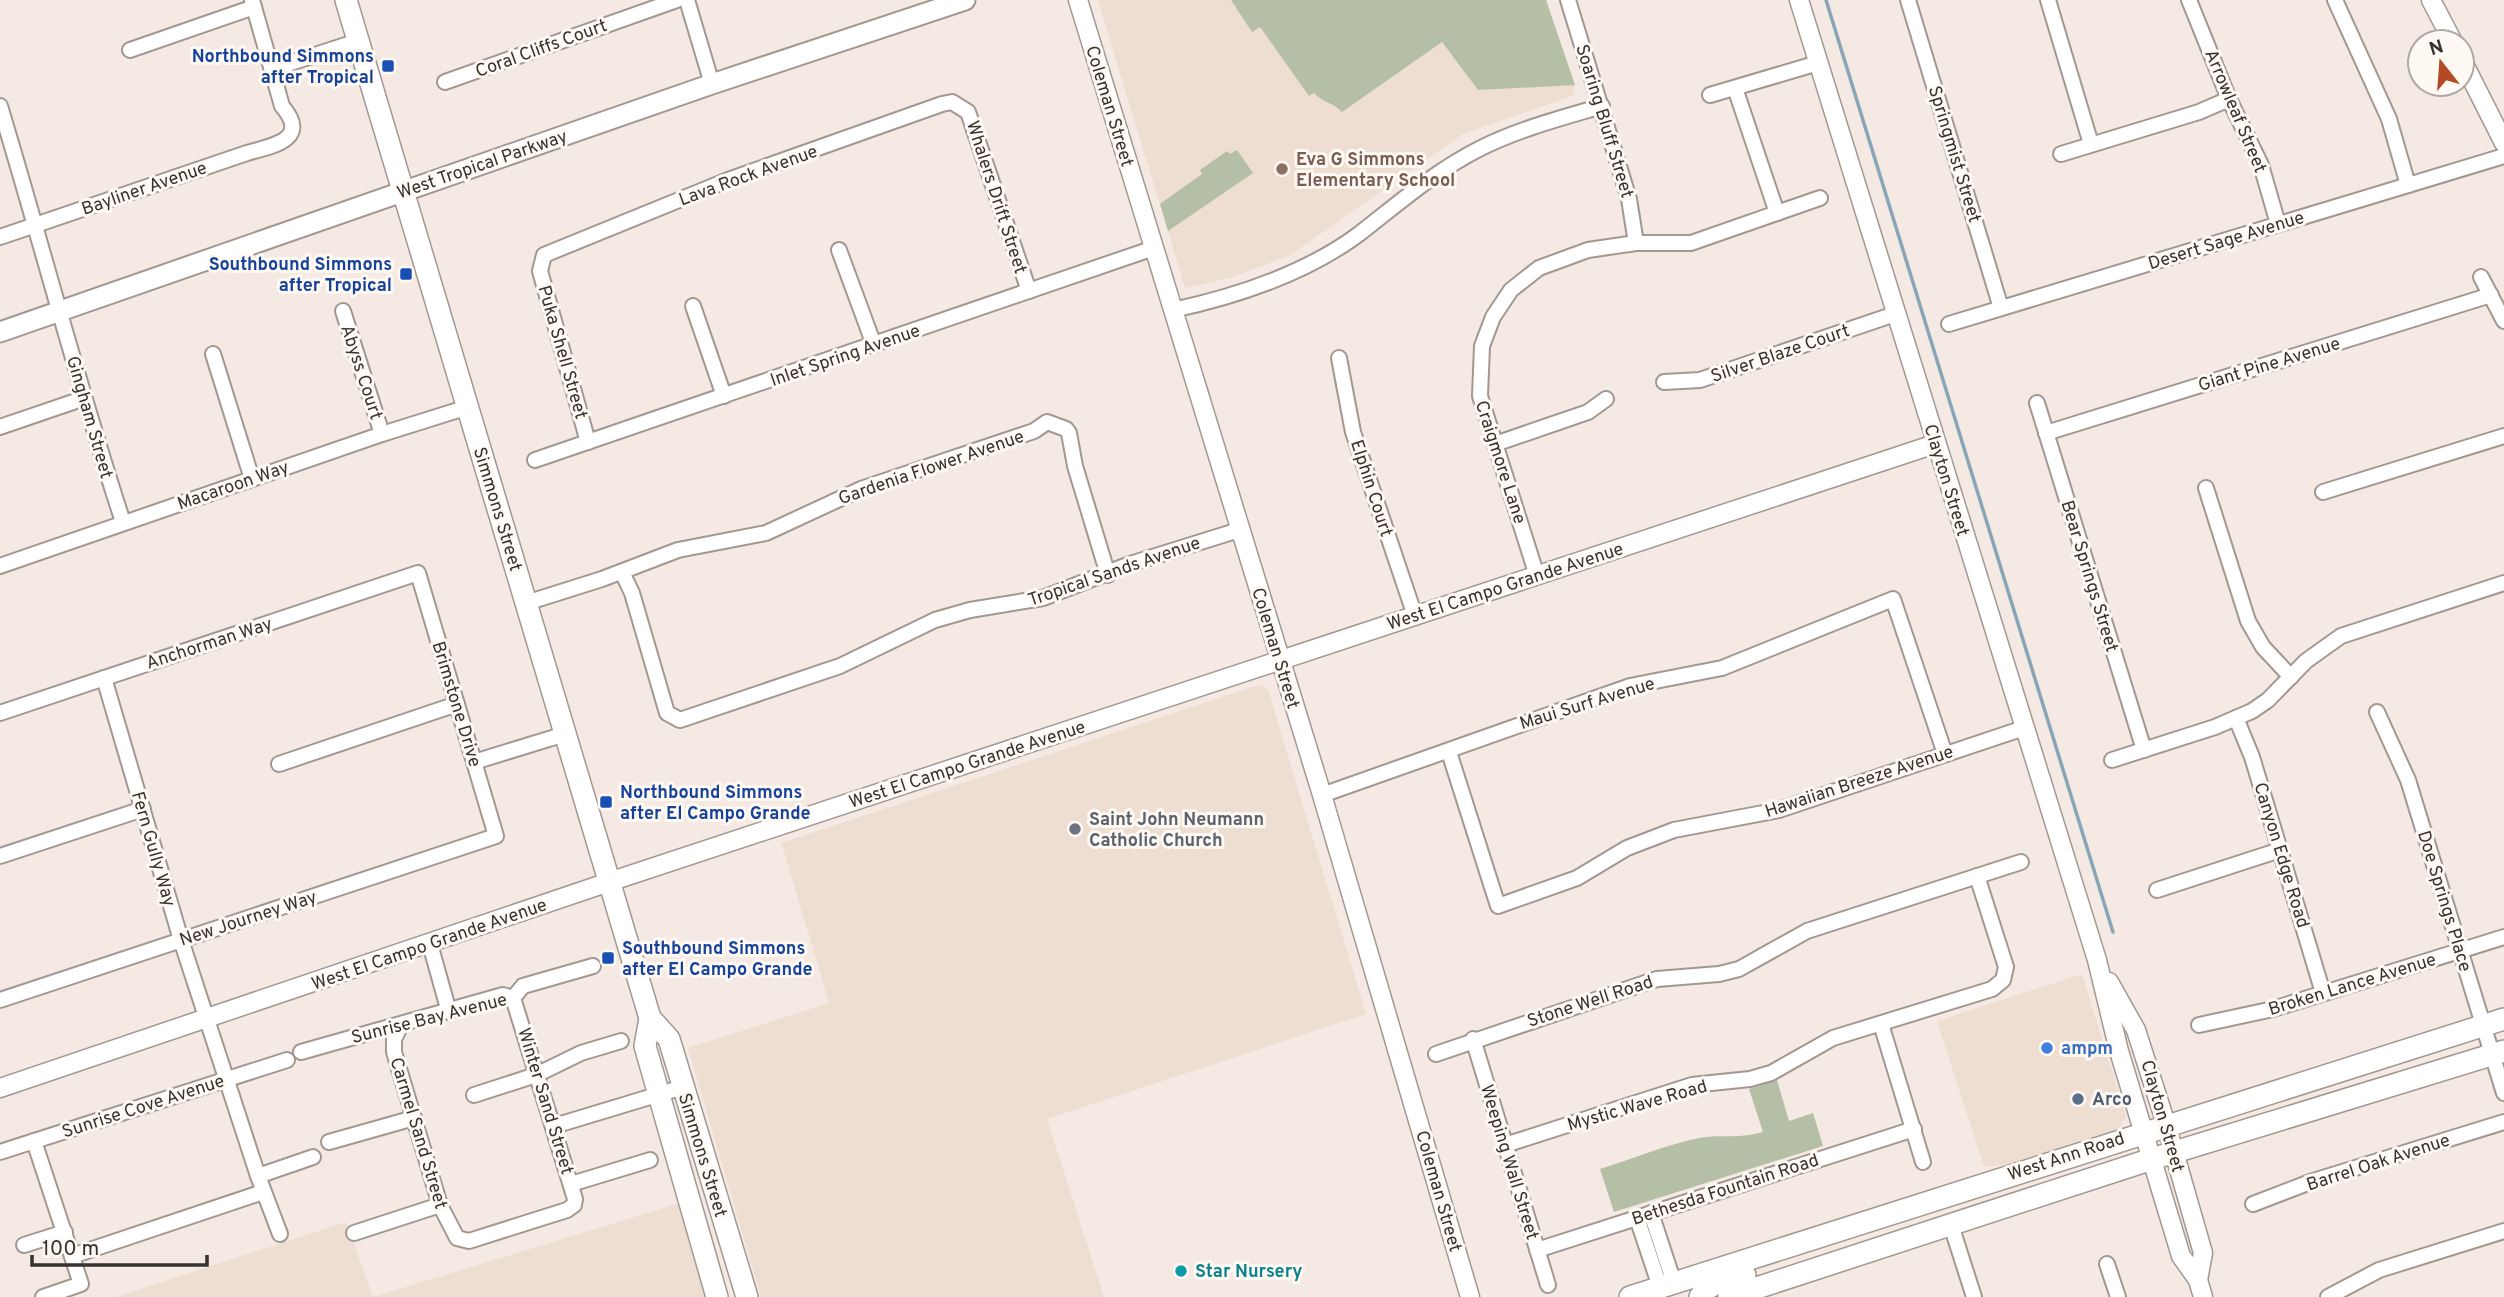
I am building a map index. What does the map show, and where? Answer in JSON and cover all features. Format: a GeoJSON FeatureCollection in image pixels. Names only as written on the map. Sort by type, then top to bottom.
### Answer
{"type":"FeatureCollection","features":[{"type":"Feature","properties":{"kind":"main road","name":"Simmons Street"},"geometry":{"type":"LineString","coordinates":[[346,0],[650,1018],[669,1039],[747,1297]]}},
{"type":"Feature","properties":{"kind":"main road","name":"West Tropical Parkway"},"geometry":{"type":"LineString","coordinates":[[0,332],[712,84],[965,0]]}},
{"type":"Feature","properties":{"kind":"main road","name":"Simmons Street"},"geometry":{"type":"LineString","coordinates":[[650,1018],[645,1046],[717,1297]]}},
{"type":"Feature","properties":{"kind":"main road","name":"West Ann Road"},"geometry":{"type":"LineString","coordinates":[[1630,1297],[1669,1289],[1826,1233],[2504,1018]]}},
{"type":"Feature","properties":{"kind":"main road","name":"West Ann Road"},"geometry":{"type":"LineString","coordinates":[[1728,1297],[2152,1159],[2498,1053]]}},
{"type":"Feature","properties":{"kind":"main road"},"geometry":{"type":"LineString","coordinates":[[1951,1225],[1951,1217],[1957,1212],[2031,1183],[2055,1159]]}},
{"type":"Feature","properties":{"kind":"main road"},"geometry":{"type":"LineString","coordinates":[[1700,1297],[1703,1291],[1713,1286],[1800,1256],[1826,1233]]}},
{"type":"Feature","properties":{"kind":"street","name":"Coral Cliffs Court"},"geometry":{"type":"LineString","coordinates":[[445,82],[677,0]]}},
{"type":"Feature","properties":{"kind":"street"},"geometry":{"type":"LineString","coordinates":[[687,0],[712,84]]}},
{"type":"Feature","properties":{"kind":"street","name":"Coleman Street"},"geometry":{"type":"LineString","coordinates":[[1078,0],[1322,795],[1470,1297]]}},
{"type":"Feature","properties":{"kind":"street","name":"Soaring Bluff Street"},"geometry":{"type":"LineString","coordinates":[[1568,0],[1629,199],[1636,243]]}},
{"type":"Feature","properties":{"kind":"street","name":"Clayton Street"},"geometry":{"type":"LineString","coordinates":[[1799,0],[2096,960],[2181,1256],[2200,1289]]}},
{"type":"Feature","properties":{"kind":"street","name":"Springmist Street"},"geometry":{"type":"LineString","coordinates":[[1908,0],[2001,308]]}},
{"type":"Feature","properties":{"kind":"street"},"geometry":{"type":"LineString","coordinates":[[2048,0],[2091,144]]}},
{"type":"Feature","properties":{"kind":"street","name":"Arrowleaf Street"},"geometry":{"type":"LineString","coordinates":[[2189,0],[2229,99],[2261,165],[2278,224]]}},
{"type":"Feature","properties":{"kind":"street"},"geometry":{"type":"LineString","coordinates":[[2335,0],[2389,119],[2408,185]]}},
{"type":"Feature","properties":{"kind":"street"},"geometry":{"type":"LineString","coordinates":[[2431,0],[2446,28]]}},
{"type":"Feature","properties":{"kind":"street"},"geometry":{"type":"LineString","coordinates":[[130,50],[253,3],[272,69],[358,41]]}},
{"type":"Feature","properties":{"kind":"street"},"geometry":{"type":"LineString","coordinates":[[1710,95],[1818,63]]}},
{"type":"Feature","properties":{"kind":"street","name":"Bayliner Avenue"},"geometry":{"type":"LineString","coordinates":[[0,237],[247,153],[272,148],[286,138],[293,125],[292,117],[282,106],[272,69]]}},
{"type":"Feature","properties":{"kind":"street"},"geometry":{"type":"LineString","coordinates":[[1735,88],[1777,213]]}},
{"type":"Feature","properties":{"kind":"street"},"geometry":{"type":"LineString","coordinates":[[2476,88],[2504,143]]}},
{"type":"Feature","properties":{"kind":"street"},"geometry":{"type":"LineString","coordinates":[[2061,154],[2199,112],[2229,99]]}},
{"type":"Feature","properties":{"kind":"street","name":"Lava Rock Avenue"},"geometry":{"type":"LineString","coordinates":[[540,262],[552,250],[728,180],[942,104],[952,102],[961,106]]}},
{"type":"Feature","properties":{"kind":"street","name":"Gingham Street"},"geometry":{"type":"LineString","coordinates":[[0,106],[61,312],[82,399],[123,523]]}},
{"type":"Feature","properties":{"kind":"street","name":"Whalers Drift Street"},"geometry":{"type":"LineString","coordinates":[[961,106],[972,119],[1029,291]]}},
{"type":"Feature","properties":{"kind":"street"},"geometry":{"type":"LineString","coordinates":[[1173,310],[1240,293],[1297,270],[1358,234],[1418,186],[1480,148],[1510,134],[1602,106]]}},
{"type":"Feature","properties":{"kind":"street","name":"Desert Sage Avenue"},"geometry":{"type":"LineString","coordinates":[[1949,324],[2504,156]]}},
{"type":"Feature","properties":{"kind":"street","name":"Craigmore Lane"},"geometry":{"type":"LineString","coordinates":[[1537,576],[1479,396],[1482,346],[1493,317],[1511,290],[1539,268],[1588,250],[1636,243],[1691,243],[1820,198]]}},
{"type":"Feature","properties":{"kind":"street","name":"Inlet Spring Avenue"},"geometry":{"type":"LineString","coordinates":[[536,460],[1154,248]]}},
{"type":"Feature","properties":{"kind":"street"},"geometry":{"type":"LineString","coordinates":[[839,250],[874,345]]}},
{"type":"Feature","properties":{"kind":"street","name":"Puka Shell Street"},"geometry":{"type":"LineString","coordinates":[[540,262],[588,442]]}},
{"type":"Feature","properties":{"kind":"street"},"geometry":{"type":"LineString","coordinates":[[2481,276],[2504,321]]}},
{"type":"Feature","properties":{"kind":"street","name":"Giant Pine Avenue"},"geometry":{"type":"LineString","coordinates":[[2046,433],[2491,295]]}},
{"type":"Feature","properties":{"kind":"street"},"geometry":{"type":"LineString","coordinates":[[693,306],[724,396]]}},
{"type":"Feature","properties":{"kind":"street","name":"Abyss Court"},"geometry":{"type":"LineString","coordinates":[[343,311],[382,434]]}},
{"type":"Feature","properties":{"kind":"street","name":"Silver Blaze Court"},"geometry":{"type":"LineString","coordinates":[[1664,382],[1700,380],[1895,314]]}},
{"type":"Feature","properties":{"kind":"street"},"geometry":{"type":"LineString","coordinates":[[213,354],[252,479]]}},
{"type":"Feature","properties":{"kind":"street","name":"Elphin Court"},"geometry":{"type":"LineString","coordinates":[[1339,358],[1353,432],[1415,617]]}},
{"type":"Feature","properties":{"kind":"street"},"geometry":{"type":"LineString","coordinates":[[0,427],[82,399]]}},
{"type":"Feature","properties":{"kind":"street"},"geometry":{"type":"LineString","coordinates":[[1495,444],[1588,412],[1606,399]]}},
{"type":"Feature","properties":{"kind":"street","name":"Bear Springs Street"},"geometry":{"type":"LineString","coordinates":[[2037,403],[2144,750]]}},
{"type":"Feature","properties":{"kind":"street","name":"Macaroon Way"},"geometry":{"type":"LineString","coordinates":[[0,566],[382,434],[468,407]]}},
{"type":"Feature","properties":{"kind":"street","name":"Gardenia Flower Avenue"},"geometry":{"type":"LineString","coordinates":[[526,603],[622,572],[678,550],[766,533],[861,489],[1034,431],[1047,422],[1069,433],[1075,466],[1108,575]]}},
{"type":"Feature","properties":{"kind":"street"},"geometry":{"type":"LineString","coordinates":[[2323,492],[2504,436]]}},
{"type":"Feature","properties":{"kind":"street","name":"West El Campo Grande Avenue"},"geometry":{"type":"LineString","coordinates":[[0,1088],[609,882],[1935,444]]}},
{"type":"Feature","properties":{"kind":"street"},"geometry":{"type":"LineString","coordinates":[[2206,488],[2248,621],[2263,647],[2291,677]]}},
{"type":"Feature","properties":{"kind":"street","name":"Tropical Sands Avenue"},"geometry":{"type":"LineString","coordinates":[[622,572],[632,593],[667,713],[680,720],[840,666],[934,620],[970,610],[1043,598],[1108,575],[1130,564],[1239,530]]}},
{"type":"Feature","properties":{"kind":"street","name":"Anchorman Way"},"geometry":{"type":"LineString","coordinates":[[0,713],[418,573]]}},
{"type":"Feature","properties":{"kind":"street","name":"Brimstone Drive"},"geometry":{"type":"LineString","coordinates":[[418,573],[496,836]]}},
{"type":"Feature","properties":{"kind":"street"},"geometry":{"type":"LineString","coordinates":[[2112,760],[2236,718],[2268,700],[2316,653],[2348,632],[2504,583]]}},
{"type":"Feature","properties":{"kind":"street","name":"Maui Surf Avenue"},"geometry":{"type":"LineString","coordinates":[[1322,795],[1523,722],[1630,687],[1722,668],[1893,599],[1945,754]]}},
{"type":"Feature","properties":{"kind":"street","name":"Fern Gully Way"},"geometry":{"type":"LineString","coordinates":[[104,678],[181,940],[263,1192],[268,1196],[281,1234]]}},
{"type":"Feature","properties":{"kind":"street"},"geometry":{"type":"LineString","coordinates":[[279,764],[457,704]]}},
{"type":"Feature","properties":{"kind":"street","name":"Doe Springs Place"},"geometry":{"type":"LineString","coordinates":[[2377,712],[2408,780],[2483,1025],[2498,1053],[2504,1093]]}},
{"type":"Feature","properties":{"kind":"street","name":"Canyon Edge Road"},"geometry":{"type":"LineString","coordinates":[[2236,718],[2252,757],[2323,993]]}},
{"type":"Feature","properties":{"kind":"street","name":"Hawaiian Breeze Avenue"},"geometry":{"type":"LineString","coordinates":[[1449,751],[1498,906],[1577,878],[1627,848],[1674,830],[1779,810],[2024,728]]}},
{"type":"Feature","properties":{"kind":"street"},"geometry":{"type":"LineString","coordinates":[[474,762],[565,734]]}},
{"type":"Feature","properties":{"kind":"street"},"geometry":{"type":"LineString","coordinates":[[0,856],[143,809]]}},
{"type":"Feature","properties":{"kind":"street","name":"New Journey Way"},"geometry":{"type":"LineString","coordinates":[[0,1000],[496,836]]}},
{"type":"Feature","properties":{"kind":"street"},"geometry":{"type":"LineString","coordinates":[[2157,890],[2280,850]]}},
{"type":"Feature","properties":{"kind":"street","name":"Stone Well Road"},"geometry":{"type":"LineString","coordinates":[[1436,1054],[1473,1039],[1657,979],[1719,974],[1739,969],[1807,931],[2021,862]]}},
{"type":"Feature","properties":{"kind":"street","name":"Mystic Wave Road"},"geometry":{"type":"LineString","coordinates":[[1505,1145],[1692,1085],[1750,1079],[1771,1073],[1833,1038],[1992,989],[2003,980],[2006,967],[1977,876]]}},
{"type":"Feature","properties":{"kind":"street","name":"Broken Lance Avenue"},"geometry":{"type":"LineString","coordinates":[[2199,1025],[2273,1009],[2504,937]]}},
{"type":"Feature","properties":{"kind":"street"},"geometry":{"type":"LineString","coordinates":[[430,944],[449,1012]]}},
{"type":"Feature","properties":{"kind":"street","name":"Clayton Street"},"geometry":{"type":"LineString","coordinates":[[2096,960],[2136,1030],[2166,1124],[2203,1253],[2200,1289]]}},
{"type":"Feature","properties":{"kind":"street","name":"Sunrise Bay Avenue"},"geometry":{"type":"LineString","coordinates":[[301,1052],[388,1026],[400,1027],[503,995],[513,998],[523,986],[593,965]]}},
{"type":"Feature","properties":{"kind":"street","name":"Winter Sand Street"},"geometry":{"type":"LineString","coordinates":[[457,1238],[469,1241],[574,1205],[571,1184],[554,1126],[513,998]]}},
{"type":"Feature","properties":{"kind":"street"},"geometry":{"type":"LineString","coordinates":[[1881,1024],[1923,1162]]}},
{"type":"Feature","properties":{"kind":"street","name":"Carmel Sand Street"},"geometry":{"type":"LineString","coordinates":[[400,1027],[394,1039],[394,1052],[440,1205],[457,1238]]}},
{"type":"Feature","properties":{"kind":"street"},"geometry":{"type":"LineString","coordinates":[[2116,1037],[2136,1030]]}},
{"type":"Feature","properties":{"kind":"street","name":"Weeping Wall Street"},"geometry":{"type":"LineString","coordinates":[[1473,1039],[1548,1285]]}},
{"type":"Feature","properties":{"kind":"street"},"geometry":{"type":"LineString","coordinates":[[474,1095],[536,1075],[581,1053],[621,1041]]}},
{"type":"Feature","properties":{"kind":"street","name":"Sunrise Cove Avenue"},"geometry":{"type":"LineString","coordinates":[[0,1152],[287,1060]]}},
{"type":"Feature","properties":{"kind":"street"},"geometry":{"type":"LineString","coordinates":[[554,1126],[683,1087]]}},
{"type":"Feature","properties":{"kind":"street"},"geometry":{"type":"LineString","coordinates":[[329,1142],[414,1118]]}},
{"type":"Feature","properties":{"kind":"street","name":"Barrel Oak Avenue"},"geometry":{"type":"LineString","coordinates":[[2253,1204],[2313,1181],[2504,1122]]}},
{"type":"Feature","properties":{"kind":"street","name":"Bethesda Fountain Road"},"geometry":{"type":"LineString","coordinates":[[1537,1250],[1914,1129]]}},
{"type":"Feature","properties":{"kind":"street"},"geometry":{"type":"LineString","coordinates":[[34,1141],[81,1284],[43,1297]]}},
{"type":"Feature","properties":{"kind":"street"},"geometry":{"type":"LineString","coordinates":[[258,1176],[313,1157]]}},
{"type":"Feature","properties":{"kind":"street"},"geometry":{"type":"LineString","coordinates":[[571,1184],[650,1160]]}},
{"type":"Feature","properties":{"kind":"street"},"geometry":{"type":"LineString","coordinates":[[72,1256],[263,1192]]}},
{"type":"Feature","properties":{"kind":"street"},"geometry":{"type":"LineString","coordinates":[[354,1233],[440,1205]]}},
{"type":"Feature","properties":{"kind":"street"},"geometry":{"type":"LineString","coordinates":[[1644,1216],[1669,1289]]}},
{"type":"Feature","properties":{"kind":"street"},"geometry":{"type":"LineString","coordinates":[[1951,1225],[1974,1297]]}},
{"type":"Feature","properties":{"kind":"street"},"geometry":{"type":"LineString","coordinates":[[2328,1297],[2378,1270],[2504,1231]]}},
{"type":"Feature","properties":{"kind":"street"},"geometry":{"type":"LineString","coordinates":[[24,1245],[65,1232]]}},
{"type":"Feature","properties":{"kind":"street"},"geometry":{"type":"LineString","coordinates":[[2107,1264],[2118,1297]]}},
{"type":"Feature","properties":{"kind":"shaded area","name":"Eva G Simmons Elementary School"},"geometry":{"type":"Polygon","coordinates":[[[1098,0],[1546,0],[1575,85],[1572,96],[1463,134],[1289,256],[1230,278],[1185,288],[1098,0]]]}},
{"type":"Feature","properties":{"kind":"shaded area"},"geometry":{"type":"Polygon","coordinates":[[[1258,685],[1268,689],[1366,1014],[1047,1119],[1104,1297],[761,1297],[688,1048],[829,1003],[781,843],[1258,685]]]}},
{"type":"Feature","properties":{"kind":"shaded area"},"geometry":{"type":"Polygon","coordinates":[[[2082,974],[2126,1116],[2118,1130],[2015,1164],[1984,1167],[1937,1021],[2082,974]]]}},
{"type":"Feature","properties":{"kind":"shaded area"},"geometry":{"type":"Polygon","coordinates":[[[680,1203],[706,1297],[373,1297],[680,1203]]]}},
{"type":"Feature","properties":{"kind":"shaded area"},"geometry":{"type":"Polygon","coordinates":[[[346,1222],[373,1297],[116,1297],[346,1222]]]}},
{"type":"Feature","properties":{"kind":"green space"},"geometry":{"type":"Polygon","coordinates":[[[1231,0],[1546,0],[1575,85],[1478,90],[1442,42],[1342,112],[1314,93],[1309,96],[1260,27],[1252,32],[1231,0]]]}},
{"type":"Feature","properties":{"kind":"green space"},"geometry":{"type":"Polygon","coordinates":[[[1237,150],[1253,173],[1168,231],[1160,204],[1202,174],[1200,170],[1227,151],[1230,154],[1237,150]]]}},
{"type":"Feature","properties":{"kind":"green space"},"geometry":{"type":"Polygon","coordinates":[[[1777,1080],[1789,1121],[1813,1113],[1823,1146],[1614,1212],[1600,1169],[1699,1138],[1763,1132],[1749,1089],[1777,1080]]]}},
{"type":"Feature","properties":{"kind":"waterway"},"geometry":{"type":"LineString","coordinates":[[1826,0],[2113,932]]}},
{"type":"Feature","properties":{"kind":"place","name":"Northbound Simmons after Tropical"},"geometry":{"type":"Point","coordinates":[388,66]}},
{"type":"Feature","properties":{"kind":"place","name":"Eva G Simmons Elementary School"},"geometry":{"type":"Point","coordinates":[1282,169]}},
{"type":"Feature","properties":{"kind":"place","name":"Southbound Simmons after Tropical"},"geometry":{"type":"Point","coordinates":[406,274]}},
{"type":"Feature","properties":{"kind":"place","name":"Northbound Simmons after El Campo Grande"},"geometry":{"type":"Point","coordinates":[606,802]}},
{"type":"Feature","properties":{"kind":"place","name":"Saint John Neumann Catholic Church"},"geometry":{"type":"Point","coordinates":[1075,829]}},
{"type":"Feature","properties":{"kind":"place","name":"Southbound Simmons after El Campo Grande"},"geometry":{"type":"Point","coordinates":[608,958]}},
{"type":"Feature","properties":{"kind":"place","name":"ampm"},"geometry":{"type":"Point","coordinates":[2047,1048]}},
{"type":"Feature","properties":{"kind":"place","name":"Arco"},"geometry":{"type":"Point","coordinates":[2078,1099]}},
{"type":"Feature","properties":{"kind":"place","name":"Star Nursery"},"geometry":{"type":"Point","coordinates":[1181,1271]}}]}
